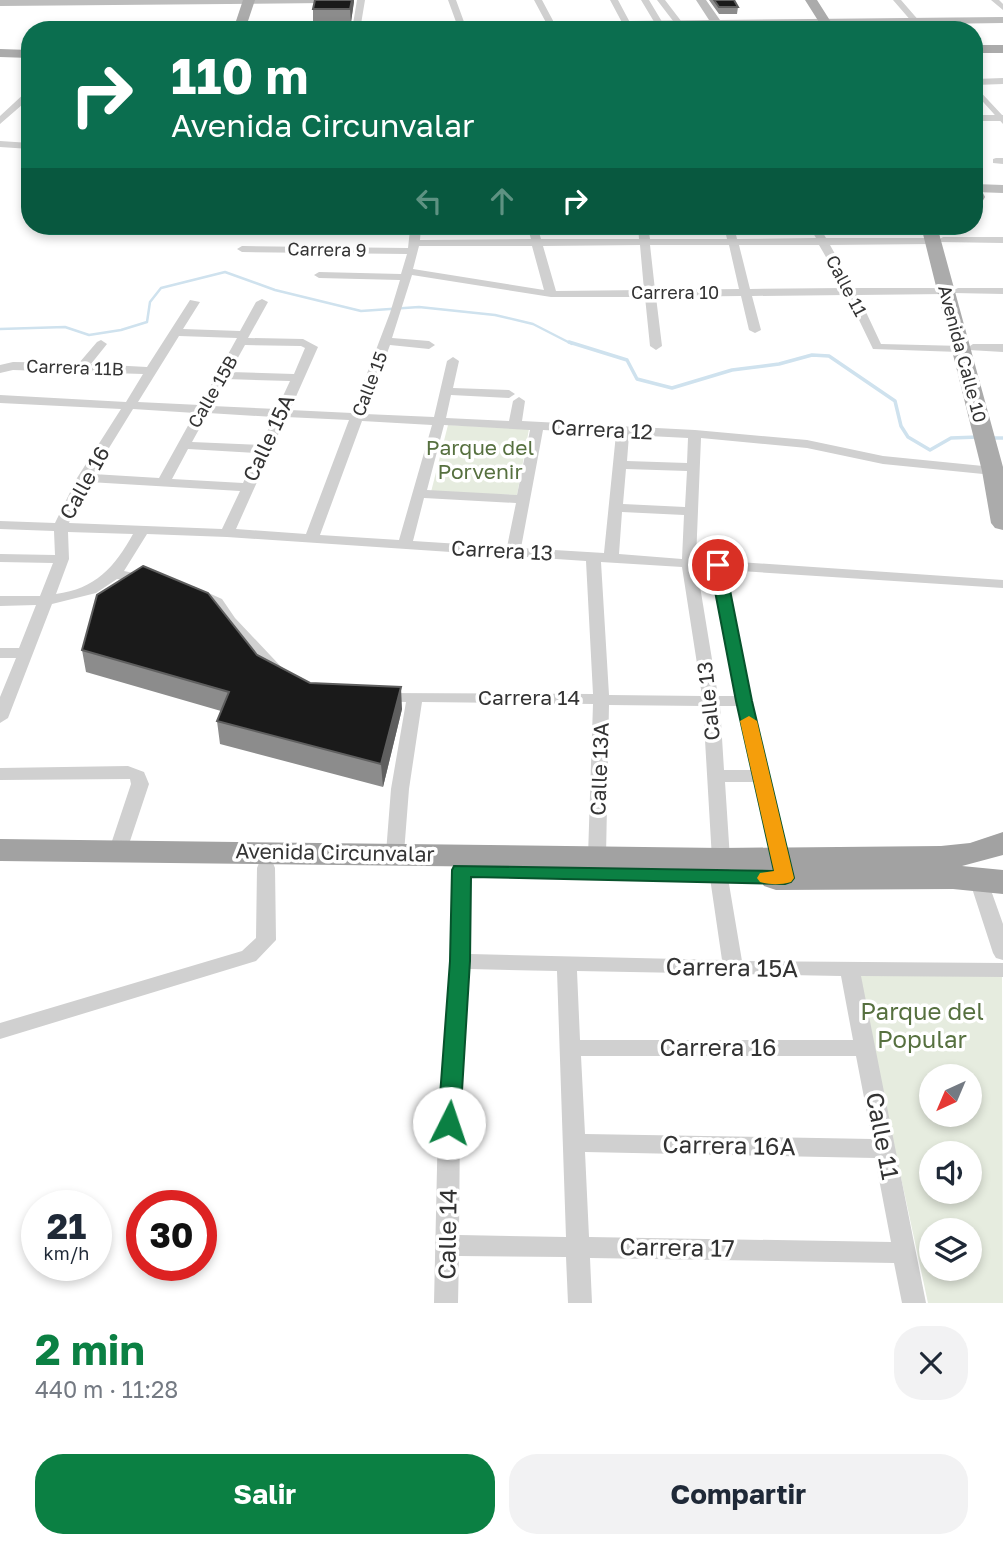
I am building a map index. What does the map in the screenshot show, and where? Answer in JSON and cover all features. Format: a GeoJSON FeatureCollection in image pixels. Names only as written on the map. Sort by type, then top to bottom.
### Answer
{"type":"FeatureCollection","features":[{"type":"Feature","properties":{"kind":"highway","name":"Avenida Circunvalar"},"geometry":{"type":"LineString","coordinates":[[783,868],[973,854],[1003,843]]}},
{"type":"Feature","properties":{"kind":"highway","name":"Avenida Circunvalar"},"geometry":{"type":"LineString","coordinates":[[0,850],[597,856],[720,868]]}},
{"type":"Feature","properties":{"kind":"highway","name":"Avenida Circunvalar"},"geometry":{"type":"LineString","coordinates":[[0,866],[461,870],[783,868],[991,881]]}},
{"type":"Feature","properties":{"kind":"main road"},"geometry":{"type":"LineString","coordinates":[[242,21],[249,0]]}},
{"type":"Feature","properties":{"kind":"main road"},"geometry":{"type":"LineString","coordinates":[[251,21],[258,0]]}},
{"type":"Feature","properties":{"kind":"main road"},"geometry":{"type":"LineString","coordinates":[[0,3],[325,0]]}},
{"type":"Feature","properties":{"kind":"main road"},"geometry":{"type":"LineString","coordinates":[[701,0],[716,21]]}},
{"type":"Feature","properties":{"kind":"main road"},"geometry":{"type":"LineString","coordinates":[[811,0],[824,21]]}},
{"type":"Feature","properties":{"kind":"main road"},"geometry":{"type":"LineString","coordinates":[[983,21],[1003,20]]}},
{"type":"Feature","properties":{"kind":"main road"},"geometry":{"type":"LineString","coordinates":[[983,49],[1003,49]]}},
{"type":"Feature","properties":{"kind":"main road"},"geometry":{"type":"LineString","coordinates":[[0,53],[21,54]]}},
{"type":"Feature","properties":{"kind":"main road"},"geometry":{"type":"LineString","coordinates":[[983,194],[1003,191]]}},
{"type":"Feature","properties":{"kind":"main road","name":"Avenida Calle 10"},"geometry":{"type":"LineString","coordinates":[[938,235],[998,469],[1003,523]]}},
{"type":"Feature","properties":{"kind":"street"},"geometry":{"type":"LineString","coordinates":[[358,21],[361,0]]}},
{"type":"Feature","properties":{"kind":"street"},"geometry":{"type":"LineString","coordinates":[[452,0],[460,21]]}},
{"type":"Feature","properties":{"kind":"street"},"geometry":{"type":"LineString","coordinates":[[538,0],[549,21]]}},
{"type":"Feature","properties":{"kind":"street"},"geometry":{"type":"LineString","coordinates":[[614,0],[625,21]]}},
{"type":"Feature","properties":{"kind":"street"},"geometry":{"type":"LineString","coordinates":[[645,0],[657,21]]}},
{"type":"Feature","properties":{"kind":"street"},"geometry":{"type":"LineString","coordinates":[[661,0],[677,21]]}},
{"type":"Feature","properties":{"kind":"street"},"geometry":{"type":"LineString","coordinates":[[897,0],[916,21]]}},
{"type":"Feature","properties":{"kind":"street"},"geometry":{"type":"LineString","coordinates":[[995,0],[1003,8]]}},
{"type":"Feature","properties":{"kind":"street"},"geometry":{"type":"LineString","coordinates":[[983,82],[1003,81]]}},
{"type":"Feature","properties":{"kind":"street"},"geometry":{"type":"LineString","coordinates":[[983,97],[1002,119]]}},
{"type":"Feature","properties":{"kind":"street"},"geometry":{"type":"LineString","coordinates":[[0,121],[21,101]]}},
{"type":"Feature","properties":{"kind":"street"},"geometry":{"type":"LineString","coordinates":[[14,108],[21,108]]}},
{"type":"Feature","properties":{"kind":"street"},"geometry":{"type":"LineString","coordinates":[[983,118],[1002,119]]}},
{"type":"Feature","properties":{"kind":"street"},"geometry":{"type":"LineString","coordinates":[[0,144],[21,145]]}},
{"type":"Feature","properties":{"kind":"street"},"geometry":{"type":"LineString","coordinates":[[18,159],[21,156]]}},
{"type":"Feature","properties":{"kind":"street"},"geometry":{"type":"LineString","coordinates":[[268,249],[274,235]]}},
{"type":"Feature","properties":{"kind":"street"},"geometry":{"type":"LineString","coordinates":[[334,250],[339,235]]}},
{"type":"Feature","properties":{"kind":"street","name":"Calle 15"},"geometry":{"type":"LineString","coordinates":[[311,540],[386,341],[414,247],[415,235]]}},
{"type":"Feature","properties":{"kind":"street"},"geometry":{"type":"LineString","coordinates":[[534,235],[551,294]]}},
{"type":"Feature","properties":{"kind":"street"},"geometry":{"type":"LineString","coordinates":[[644,235],[656,346]]}},
{"type":"Feature","properties":{"kind":"street"},"geometry":{"type":"LineString","coordinates":[[731,235],[755,331]]}},
{"type":"Feature","properties":{"kind":"street","name":"Calle 11"},"geometry":{"type":"LineString","coordinates":[[819,235],[851,292],[877,347],[966,348]]}},
{"type":"Feature","properties":{"kind":"street","name":"Carrera 9"},"geometry":{"type":"LineString","coordinates":[[242,249],[334,250],[537,243],[822,241],[908,235]]}},
{"type":"Feature","properties":{"kind":"street","name":"Carrera 9"},"geometry":{"type":"LineString","coordinates":[[956,235],[1003,240]]}},
{"type":"Feature","properties":{"kind":"street","name":"Carrera 10"},"geometry":{"type":"LineString","coordinates":[[319,275],[405,274],[551,294],[1003,290]]}},
{"type":"Feature","properties":{"kind":"street","name":"Calle 16"},"geometry":{"type":"LineString","coordinates":[[1,714],[62,559],[61,525],[84,478],[194,302]]}},
{"type":"Feature","properties":{"kind":"street","name":"Calle 15B"},"geometry":{"type":"LineString","coordinates":[[164,482],[262,302]]}},
{"type":"Feature","properties":{"kind":"street"},"geometry":{"type":"LineString","coordinates":[[176,332],[244,338]]}},
{"type":"Feature","properties":{"kind":"street","name":"Calle 15A"},"geometry":{"type":"LineString","coordinates":[[228,533],[246,487],[312,346],[244,338]]}},
{"type":"Feature","properties":{"kind":"street"},"geometry":{"type":"LineString","coordinates":[[386,341],[429,345]]}},
{"type":"Feature","properties":{"kind":"street"},"geometry":{"type":"LineString","coordinates":[[82,367],[101,344]]}},
{"type":"Feature","properties":{"kind":"street"},"geometry":{"type":"LineString","coordinates":[[966,348],[1003,348]]}},
{"type":"Feature","properties":{"kind":"street"},"geometry":{"type":"LineString","coordinates":[[404,546],[453,361]]}},
{"type":"Feature","properties":{"kind":"street","name":"Carrera 11B"},"geometry":{"type":"LineString","coordinates":[[0,369],[13,366],[151,371]]}},
{"type":"Feature","properties":{"kind":"street"},"geometry":{"type":"LineString","coordinates":[[222,375],[297,378]]}},
{"type":"Feature","properties":{"kind":"street"},"geometry":{"type":"LineString","coordinates":[[446,391],[514,398],[515,425]]}},
{"type":"Feature","properties":{"kind":"street","name":"Carrera 12"},"geometry":{"type":"LineString","coordinates":[[0,399],[695,434],[807,444],[883,460],[998,469]]}},
{"type":"Feature","properties":{"kind":"street"},"geometry":{"type":"LineString","coordinates":[[513,552],[537,427]]}},
{"type":"Feature","properties":{"kind":"street"},"geometry":{"type":"LineString","coordinates":[[611,558],[623,432]]}},
{"type":"Feature","properties":{"kind":"street","name":"Calle 13"},"geometry":{"type":"LineString","coordinates":[[695,434],[690,559],[711,701],[720,868],[733,968]]}},
{"type":"Feature","properties":{"kind":"street"},"geometry":{"type":"LineString","coordinates":[[182,445],[265,449]]}},
{"type":"Feature","properties":{"kind":"street"},"geometry":{"type":"LineString","coordinates":[[618,465],[693,467]]}},
{"type":"Feature","properties":{"kind":"street"},"geometry":{"type":"LineString","coordinates":[[84,478],[246,487]]}},
{"type":"Feature","properties":{"kind":"street"},"geometry":{"type":"LineString","coordinates":[[419,494],[524,499]]}},
{"type":"Feature","properties":{"kind":"street"},"geometry":{"type":"LineString","coordinates":[[617,508],[690,511]]}},
{"type":"Feature","properties":{"kind":"street","name":"Carrera 13"},"geometry":{"type":"LineString","coordinates":[[0,525],[61,525],[142,531],[228,533],[593,557],[690,559],[718,565],[1003,584]]}},
{"type":"Feature","properties":{"kind":"street"},"geometry":{"type":"LineString","coordinates":[[0,601],[47,601],[93,588],[114,574],[142,531]]}},
{"type":"Feature","properties":{"kind":"street","name":"Calle 13A"},"geometry":{"type":"LineString","coordinates":[[593,557],[601,698],[597,856]]}},
{"type":"Feature","properties":{"kind":"street"},"geometry":{"type":"LineString","coordinates":[[0,558],[62,559]]}},
{"type":"Feature","properties":{"kind":"street","name":"Calle 13"},"geometry":{"type":"LineString","coordinates":[[718,565],[744,701],[783,868]]}},
{"type":"Feature","properties":{"kind":"street"},"geometry":{"type":"LineString","coordinates":[[114,574],[172,584],[204,593],[217,602],[230,621],[280,676],[292,681]]}},
{"type":"Feature","properties":{"kind":"street"},"geometry":{"type":"LineString","coordinates":[[698,617],[727,618]]}},
{"type":"Feature","properties":{"kind":"street"},"geometry":{"type":"LineString","coordinates":[[0,653],[25,653]]}},
{"type":"Feature","properties":{"kind":"street"},"geometry":{"type":"LineString","coordinates":[[395,853],[400,789],[415,697]]}},
{"type":"Feature","properties":{"kind":"street","name":"Carrera 14"},"geometry":{"type":"LineString","coordinates":[[369,698],[744,701]]}},
{"type":"Feature","properties":{"kind":"street"},"geometry":{"type":"LineString","coordinates":[[0,774],[128,772],[138,776],[140,784],[118,850]]}},
{"type":"Feature","properties":{"kind":"street"},"geometry":{"type":"LineString","coordinates":[[716,776],[762,776]]}},
{"type":"Feature","properties":{"kind":"street"},"geometry":{"type":"LineString","coordinates":[[0,1031],[249,956],[266,940],[266,868]]}},
{"type":"Feature","properties":{"kind":"street","name":"Calle 14"},"geometry":{"type":"LineString","coordinates":[[446,1303],[449,1123],[460,961],[461,870]]}},
{"type":"Feature","properties":{"kind":"street"},"geometry":{"type":"LineString","coordinates":[[991,881],[1002,949]]}},
{"type":"Feature","properties":{"kind":"street","name":"Carrera 15A"},"geometry":{"type":"LineString","coordinates":[[460,961],[733,968],[1003,970]]}},
{"type":"Feature","properties":{"kind":"street"},"geometry":{"type":"LineString","coordinates":[[567,965],[580,1303]]}},
{"type":"Feature","properties":{"kind":"street","name":"Calle 11"},"geometry":{"type":"LineString","coordinates":[[850,969],[914,1303]]}},
{"type":"Feature","properties":{"kind":"street","name":"Carrera 16"},"geometry":{"type":"LineString","coordinates":[[570,1048],[865,1048]]}},
{"type":"Feature","properties":{"kind":"street","name":"Carrera 16A"},"geometry":{"type":"LineString","coordinates":[[574,1143],[884,1149]]}},
{"type":"Feature","properties":{"kind":"street","name":"Carrera 17"},"geometry":{"type":"LineString","coordinates":[[449,1245],[904,1253]]}},
{"type":"Feature","properties":{"kind":"green space","name":"Parque del Porvenir"},"geometry":{"type":"Polygon","coordinates":[[[448,425],[529,429],[517,495],[431,492],[448,425]]]}},
{"type":"Feature","properties":{"kind":"green space","name":"Parque del Popular"},"geometry":{"type":"Polygon","coordinates":[[[857,973],[1002,974],[1003,1303],[928,1303],[923,1281],[982,1281],[982,1218],[919,1218],[919,1261],[857,973]]]}},
{"type":"Feature","properties":{"kind":"building"},"geometry":{"type":"Polygon","coordinates":[[[315,0],[352,0],[350,9],[313,9],[315,0]]]}},
{"type":"Feature","properties":{"kind":"building"},"geometry":{"type":"Polygon","coordinates":[[[714,0],[734,0],[738,7],[719,7],[714,0]]]}},
{"type":"Feature","properties":{"kind":"building"},"geometry":{"type":"Polygon","coordinates":[[[143,566],[208,593],[257,655],[310,683],[401,687],[381,764],[217,721],[229,692],[82,650],[97,595],[143,566]]]}},
{"type":"Feature","properties":{"kind":"waterway"},"geometry":{"type":"LineString","coordinates":[[0,329],[65,327],[89,335],[121,330],[147,322],[150,302],[161,288],[225,272],[275,290],[361,311],[419,307],[495,315],[533,324],[572,344]]}},
{"type":"Feature","properties":{"kind":"waterway"},"geometry":{"type":"LineString","coordinates":[[569,342],[627,360],[637,379],[672,388],[732,370],[779,364],[812,355],[829,356],[895,401],[901,426],[908,437],[930,450],[951,438],[978,437]]}},
{"type":"Feature","properties":{"kind":"waterway"},"geometry":{"type":"LineString","coordinates":[[990,438],[1003,438]]}},
{"type":"Feature","properties":{"kind":"slow traffic"},"geometry":{"type":"LineString","coordinates":[[749,721],[785,878],[766,878]]}},
{"type":"Feature","properties":{"kind":"route"},"geometry":{"type":"LineString","coordinates":[[449,1123],[460,961],[461,870],[785,878],[744,701],[718,565]]}}]}
